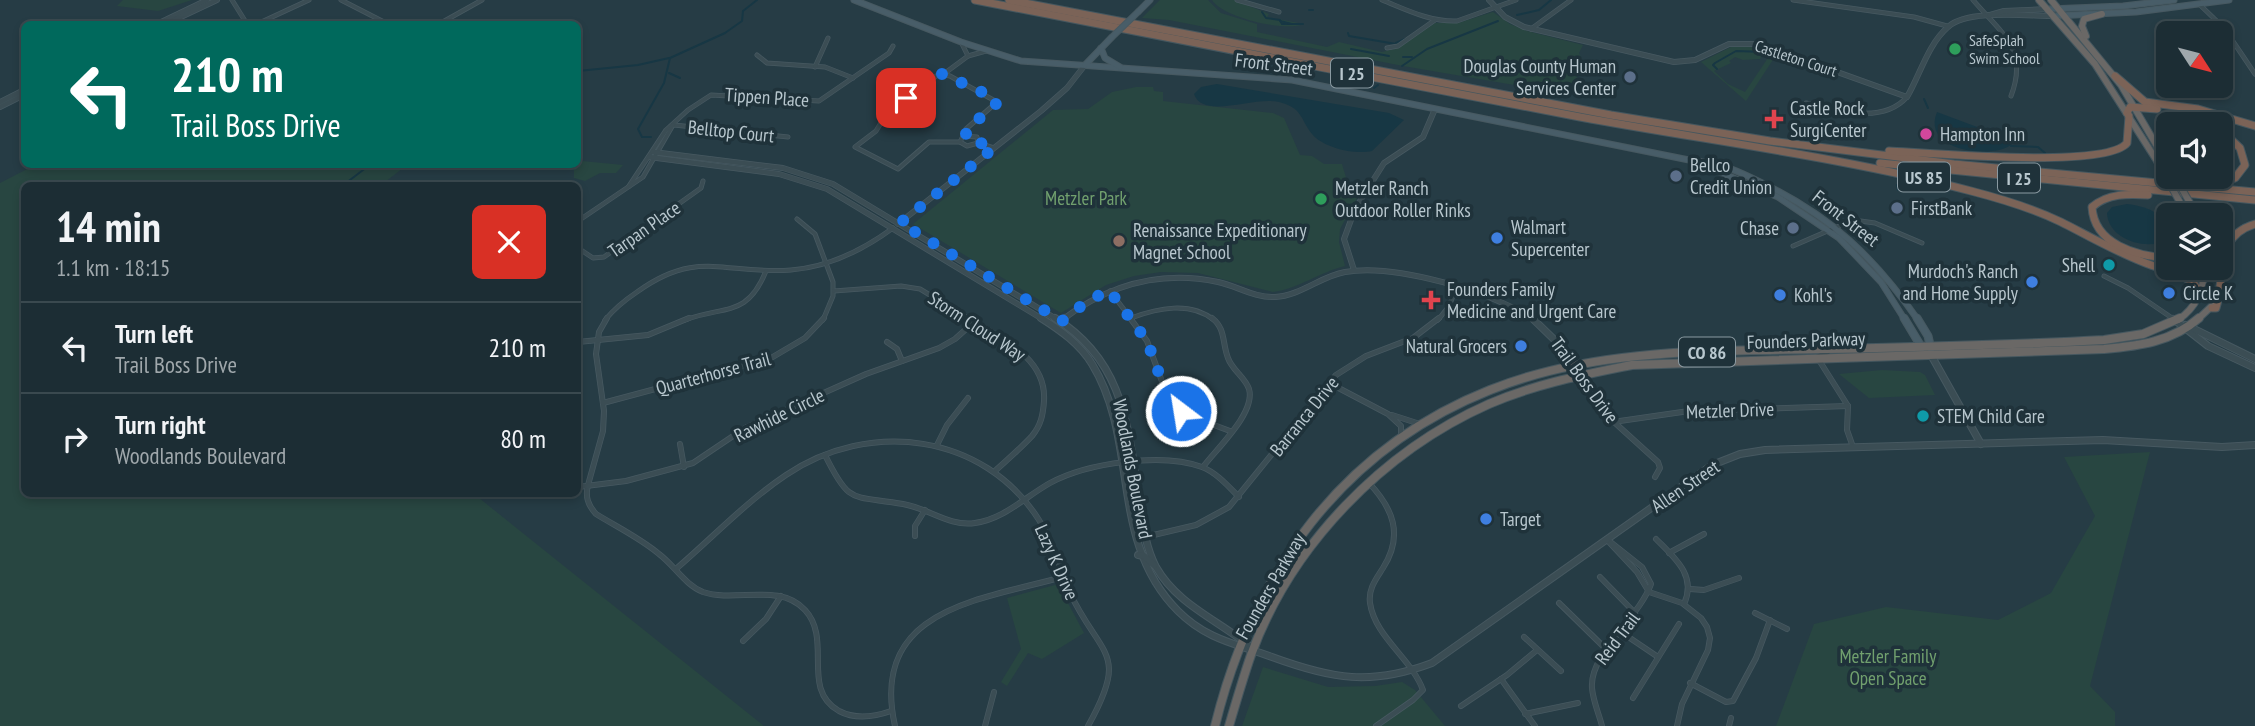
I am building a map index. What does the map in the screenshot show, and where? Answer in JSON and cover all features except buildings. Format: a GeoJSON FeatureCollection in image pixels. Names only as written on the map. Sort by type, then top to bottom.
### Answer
{"type":"FeatureCollection","features":[{"type":"Feature","properties":{"kind":"highway","name":"I 25"},"geometry":{"type":"LineString","coordinates":[[975,0],[1582,117],[1783,151],[1957,172],[2255,202]]}},
{"type":"Feature","properties":{"kind":"highway","name":"I 25"},"geometry":{"type":"LineString","coordinates":[[1009,0],[1611,115],[1805,146],[2255,191]]}},
{"type":"Feature","properties":{"kind":"highway"},"geometry":{"type":"LineString","coordinates":[[2039,0],[2095,64],[2180,203]]}},
{"type":"Feature","properties":{"kind":"highway"},"geometry":{"type":"LineString","coordinates":[[2051,0],[2090,43],[2115,76],[2156,144]]}},
{"type":"Feature","properties":{"kind":"highway"},"geometry":{"type":"LineString","coordinates":[[2090,43],[2082,22],[2087,17],[2102,14]]}},
{"type":"Feature","properties":{"kind":"highway"},"geometry":{"type":"LineString","coordinates":[[2115,76],[2145,102],[2191,107],[2208,112]]}},
{"type":"Feature","properties":{"kind":"highway"},"geometry":{"type":"LineString","coordinates":[[2128,114],[2128,108],[2134,106],[2184,112]]}},
{"type":"Feature","properties":{"kind":"highway","name":"US 85"},"geometry":{"type":"LineString","coordinates":[[1805,146],[1973,158],[2095,156],[2116,152],[2126,145],[2130,135],[2128,114]]}},
{"type":"Feature","properties":{"kind":"highway"},"geometry":{"type":"LineString","coordinates":[[2233,119],[2255,126]]}},
{"type":"Feature","properties":{"kind":"highway"},"geometry":{"type":"LineString","coordinates":[[2233,137],[2251,153]]}},
{"type":"Feature","properties":{"kind":"highway","name":"US 85"},"geometry":{"type":"LineString","coordinates":[[1783,151],[1907,174],[1994,195],[2045,215],[2125,256],[2156,266]]}},
{"type":"Feature","properties":{"kind":"highway"},"geometry":{"type":"LineString","coordinates":[[2075,175],[2211,183],[2235,181],[2248,176]]}},
{"type":"Feature","properties":{"kind":"highway"},"geometry":{"type":"LineString","coordinates":[[2156,256],[2139,254],[2111,241],[2094,222],[2091,211],[2094,204],[2106,197],[2132,194],[2255,202]]}},
{"type":"Feature","properties":{"kind":"highway"},"geometry":{"type":"LineString","coordinates":[[2212,308],[2216,308],[2222,291],[2229,238],[2240,227],[2255,224]]}},
{"type":"Feature","properties":{"kind":"highway"},"geometry":{"type":"LineString","coordinates":[[2190,280],[2201,295]]}},
{"type":"Feature","properties":{"kind":"highway"},"geometry":{"type":"LineString","coordinates":[[2201,295],[2204,280]]}},
{"type":"Feature","properties":{"kind":"highway"},"geometry":{"type":"LineString","coordinates":[[2212,308],[2219,293],[2218,280]]}},
{"type":"Feature","properties":{"kind":"highway","name":"Founders Parkway"},"geometry":{"type":"LineString","coordinates":[[1215,726],[1242,638],[1259,599],[1293,545],[1342,488],[1378,454],[1421,424],[1492,389],[1533,375],[1576,365],[1651,354],[2127,338],[2176,321],[2189,312],[2201,295]]}},
{"type":"Feature","properties":{"kind":"highway","name":"Founders Parkway"},"geometry":{"type":"LineString","coordinates":[[1229,726],[1253,649],[1300,561],[1335,514],[1368,481],[1408,448],[1472,411],[1522,390],[1581,373],[1655,363],[2131,347],[2153,343],[2187,328],[2212,308]]}},
{"type":"Feature","properties":{"kind":"highway"},"geometry":{"type":"LineString","coordinates":[[1368,481],[1369,472],[1378,454]]}},
{"type":"Feature","properties":{"kind":"main road","name":"Front Street"},"geometry":{"type":"LineString","coordinates":[[854,0],[961,42],[1021,61],[1280,78],[1710,163],[1755,180],[1802,203],[1838,227],[1892,279],[1931,345],[1931,355]]}},
{"type":"Feature","properties":{"kind":"main road"},"geometry":{"type":"LineString","coordinates":[[1085,65],[1150,0]]}},
{"type":"Feature","properties":{"kind":"main road"},"geometry":{"type":"LineString","coordinates":[[2048,9],[2174,0]]}},
{"type":"Feature","properties":{"kind":"main road"},"geometry":{"type":"LineString","coordinates":[[2054,16],[2102,14],[2230,0]]}},
{"type":"Feature","properties":{"kind":"main road"},"geometry":{"type":"LineString","coordinates":[[1101,48],[1105,58],[1121,68]]}},
{"type":"Feature","properties":{"kind":"main road","name":"Front Street"},"geometry":{"type":"LineString","coordinates":[[1694,161],[1778,197],[1830,231],[1881,282],[1919,345],[1931,355]]}},
{"type":"Feature","properties":{"kind":"street"},"geometry":{"type":"LineString","coordinates":[[163,21],[207,0]]}},
{"type":"Feature","properties":{"kind":"street"},"geometry":{"type":"LineString","coordinates":[[172,21],[217,0]]}},
{"type":"Feature","properties":{"kind":"street"},"geometry":{"type":"LineString","coordinates":[[232,0],[245,21]]}},
{"type":"Feature","properties":{"kind":"street"},"geometry":{"type":"LineString","coordinates":[[264,21],[309,0]]}},
{"type":"Feature","properties":{"kind":"street"},"geometry":{"type":"LineString","coordinates":[[341,0],[382,21]]}},
{"type":"Feature","properties":{"kind":"street"},"geometry":{"type":"LineString","coordinates":[[444,21],[482,0]]}},
{"type":"Feature","properties":{"kind":"street"},"geometry":{"type":"LineString","coordinates":[[1237,0],[1279,12]]}},
{"type":"Feature","properties":{"kind":"street"},"geometry":{"type":"LineString","coordinates":[[1382,0],[1435,20],[1457,21],[1516,0]]}},
{"type":"Feature","properties":{"kind":"street","name":"Castleton Court"},"geometry":{"type":"LineString","coordinates":[[1489,0],[1505,17],[1531,29],[1674,62],[1695,60],[1725,45],[1755,43],[1907,97]]}},
{"type":"Feature","properties":{"kind":"street"},"geometry":{"type":"LineString","coordinates":[[1531,29],[1571,0]]}},
{"type":"Feature","properties":{"kind":"street"},"geometry":{"type":"LineString","coordinates":[[1793,0],[1914,18],[1947,26]]}},
{"type":"Feature","properties":{"kind":"street"},"geometry":{"type":"LineString","coordinates":[[1973,0],[2009,41],[2019,62],[2019,76],[2011,96]]}},
{"type":"Feature","properties":{"kind":"street"},"geometry":{"type":"LineString","coordinates":[[2200,4],[2224,28],[2255,74]]}},
{"type":"Feature","properties":{"kind":"street"},"geometry":{"type":"LineString","coordinates":[[1987,16],[1999,11],[2048,9]]}},
{"type":"Feature","properties":{"kind":"street"},"geometry":{"type":"LineString","coordinates":[[1806,103],[1878,113],[1896,110],[1907,97],[1947,26],[1961,19],[1987,16],[2054,16]]}},
{"type":"Feature","properties":{"kind":"street"},"geometry":{"type":"LineString","coordinates":[[1387,48],[1401,45],[1435,20]]}},
{"type":"Feature","properties":{"kind":"street"},"geometry":{"type":"LineString","coordinates":[[816,67],[828,38]]}},
{"type":"Feature","properties":{"kind":"street"},"geometry":{"type":"LineString","coordinates":[[961,42],[968,56]]}},
{"type":"Feature","properties":{"kind":"street","name":"Tippen Place"},"geometry":{"type":"LineString","coordinates":[[629,186],[666,130],[682,114],[715,93],[817,101],[890,52],[893,46]]}},
{"type":"Feature","properties":{"kind":"street"},"geometry":{"type":"LineString","coordinates":[[978,142],[970,147],[939,138],[930,140],[898,169],[855,147],[876,131],[890,110],[937,75],[944,74],[968,56],[986,51]]}},
{"type":"Feature","properties":{"kind":"street"},"geometry":{"type":"LineString","coordinates":[[757,55],[767,63],[831,68],[853,78]]}},
{"type":"Feature","properties":{"kind":"street"},"geometry":{"type":"LineString","coordinates":[[891,710],[875,716],[858,717],[839,711],[826,702],[816,679],[816,628],[802,608],[781,596],[713,595],[692,585],[654,549],[592,510],[587,500],[587,486],[603,432],[598,338],[604,323],[615,310],[665,273],[692,266],[792,270],[864,250],[1060,95],[1085,65]]}},
{"type":"Feature","properties":{"kind":"street"},"geometry":{"type":"LineString","coordinates":[[944,74],[993,97],[996,102],[967,129],[960,142]]}},
{"type":"Feature","properties":{"kind":"street"},"geometry":{"type":"LineString","coordinates":[[0,104],[21,94]]}},
{"type":"Feature","properties":{"kind":"street"},"geometry":{"type":"LineString","coordinates":[[1354,270],[1344,240],[1347,225],[1382,164],[1422,139],[1430,127],[1435,109]]}},
{"type":"Feature","properties":{"kind":"street","name":"Tippen Place"},"geometry":{"type":"LineString","coordinates":[[629,186],[643,177],[658,155],[673,124]]}},
{"type":"Feature","properties":{"kind":"street","name":"Belltop Court"},"geometry":{"type":"LineString","coordinates":[[673,124],[788,137]]}},
{"type":"Feature","properties":{"kind":"street"},"geometry":{"type":"LineString","coordinates":[[966,135],[975,135],[978,142],[994,148]]}},
{"type":"Feature","properties":{"kind":"street","name":"Woodlands Boulevard"},"geometry":{"type":"LineString","coordinates":[[651,154],[799,179],[837,194],[1077,343],[1102,376],[1111,401],[1138,555],[1153,584],[1177,610],[1238,648],[1253,649]]}},
{"type":"Feature","properties":{"kind":"street","name":"Woodlands Boulevard"},"geometry":{"type":"LineString","coordinates":[[658,155],[760,164],[803,173],[843,189],[1062,321],[1089,343],[1111,372],[1121,400],[1145,537],[1156,567],[1172,590],[1190,607],[1242,638],[1253,649]]}},
{"type":"Feature","properties":{"kind":"street","name":"Tarpan Place"},"geometry":{"type":"LineString","coordinates":[[581,250],[593,258],[604,257],[701,188],[703,181]]}},
{"type":"Feature","properties":{"kind":"street"},"geometry":{"type":"LineString","coordinates":[[581,218],[629,186]]}},
{"type":"Feature","properties":{"kind":"street"},"geometry":{"type":"LineString","coordinates":[[797,219],[816,234],[828,262],[834,291]]}},
{"type":"Feature","properties":{"kind":"street"},"geometry":{"type":"LineString","coordinates":[[1793,246],[1853,220],[1866,221],[1922,243]]}},
{"type":"Feature","properties":{"kind":"street","name":"Trail Boss Drive"},"geometry":{"type":"LineString","coordinates":[[1055,327],[1085,303],[1109,290],[1146,280],[1185,278],[1279,297],[1326,276],[1354,270],[1386,271],[1457,286],[1496,298],[1521,310],[1552,334],[1576,365],[1595,401],[1613,422],[1658,462],[1660,468],[1655,477]]}},
{"type":"Feature","properties":{"kind":"street"},"geometry":{"type":"LineString","coordinates":[[581,341],[646,335],[696,316],[736,308],[757,292],[766,271]]}},
{"type":"Feature","properties":{"kind":"street"},"geometry":{"type":"LineString","coordinates":[[2104,276],[2122,284],[2215,350],[2255,368]]}},
{"type":"Feature","properties":{"kind":"street","name":"Barranca Drive"},"geometry":{"type":"LineString","coordinates":[[1145,537],[1204,524],[1223,512],[1239,497],[1341,370],[1357,360],[1410,341],[1429,330],[1449,308],[1457,286]]}},
{"type":"Feature","properties":{"kind":"street","name":"Storm Cloud Way"},"geometry":{"type":"LineString","coordinates":[[834,291],[913,287],[927,292],[1026,355],[1039,371],[1045,390],[1045,410],[1038,428],[996,470]]}},
{"type":"Feature","properties":{"kind":"street"},"geometry":{"type":"LineString","coordinates":[[1109,290],[1151,347],[1167,395],[1175,407],[1187,415],[1230,430]]}},
{"type":"Feature","properties":{"kind":"street","name":"Quarterhorse Trail"},"geometry":{"type":"LineString","coordinates":[[603,402],[783,353],[815,330],[828,311],[834,291]]}},
{"type":"Feature","properties":{"kind":"street"},"geometry":{"type":"LineString","coordinates":[[1131,318],[1147,312],[1182,308],[1204,315],[1216,323],[1224,335],[1227,359],[1247,385],[1250,395],[1244,414],[1203,467]]}},
{"type":"Feature","properties":{"kind":"street","name":"Rawhide Circle"},"geometry":{"type":"LineString","coordinates":[[581,487],[626,481],[684,467],[708,456],[732,436],[754,423],[948,344],[974,322]]}},
{"type":"Feature","properties":{"kind":"street"},"geometry":{"type":"LineString","coordinates":[[2187,328],[2255,359]]}},
{"type":"Feature","properties":{"kind":"street"},"geometry":{"type":"LineString","coordinates":[[887,342],[897,349],[902,361]]}},
{"type":"Feature","properties":{"kind":"street"},"geometry":{"type":"LineString","coordinates":[[1838,349],[1816,357],[1849,406],[1847,430],[1854,447]]}},
{"type":"Feature","properties":{"kind":"street","name":"Front Street"},"geometry":{"type":"LineString","coordinates":[[1931,355],[1981,444]]}},
{"type":"Feature","properties":{"kind":"street"},"geometry":{"type":"LineString","coordinates":[[1329,383],[1388,414],[1421,424]]}},
{"type":"Feature","properties":{"kind":"street"},"geometry":{"type":"LineString","coordinates":[[937,445],[947,425],[968,398]]}},
{"type":"Feature","properties":{"kind":"street","name":"Metzler Drive"},"geometry":{"type":"LineString","coordinates":[[1613,422],[1689,411],[1849,406]]}},
{"type":"Feature","properties":{"kind":"street"},"geometry":{"type":"LineString","coordinates":[[1388,414],[1401,426],[1401,438]]}},
{"type":"Feature","properties":{"kind":"street","name":"Lazy K Drive"},"geometry":{"type":"LineString","coordinates":[[677,568],[766,486],[790,470],[825,455],[867,443],[890,440],[937,445],[974,458],[996,470],[1026,498],[1054,547],[1063,577],[1080,614],[1105,651],[1112,667],[1107,694],[1088,726]]}},
{"type":"Feature","properties":{"kind":"street","name":"Allen Street"},"geometry":{"type":"LineString","coordinates":[[1253,649],[1306,670],[1335,678],[1380,679],[1414,671],[1442,657],[1725,458],[1765,450],[2103,440],[2222,447],[2255,445]]}},
{"type":"Feature","properties":{"kind":"street"},"geometry":{"type":"LineString","coordinates":[[680,444],[684,467]]}},
{"type":"Feature","properties":{"kind":"street"},"geometry":{"type":"LineString","coordinates":[[825,455],[839,484],[849,496],[866,502],[909,505],[967,524],[993,518],[1067,475],[1082,470],[1165,460],[1203,467],[1220,478],[1239,497]]}},
{"type":"Feature","properties":{"kind":"street"},"geometry":{"type":"LineString","coordinates":[[1368,481],[1390,507],[1395,530],[1389,558],[1371,587],[1371,611],[1376,622],[1401,650],[1423,688],[1422,694],[1376,726]]}},
{"type":"Feature","properties":{"kind":"street"},"geometry":{"type":"LineString","coordinates":[[915,536],[915,526],[925,510]]}},
{"type":"Feature","properties":{"kind":"street"},"geometry":{"type":"LineString","coordinates":[[1669,554],[1704,534]]}},
{"type":"Feature","properties":{"kind":"street"},"geometry":{"type":"LineString","coordinates":[[1656,539],[1687,574],[1690,589],[1684,604],[1701,619],[1709,640],[1707,653],[1681,703],[1677,726]]}},
{"type":"Feature","properties":{"kind":"street","name":"Reid Trail"},"geometry":{"type":"LineString","coordinates":[[1607,540],[1637,572],[1648,592],[1684,604]]}},
{"type":"Feature","properties":{"kind":"street"},"geometry":{"type":"LineString","coordinates":[[1138,555],[1144,556],[1156,567]]}},
{"type":"Feature","properties":{"kind":"street"},"geometry":{"type":"LineString","coordinates":[[895,726],[888,684],[898,654],[906,640],[927,621],[956,606],[1063,577]]}},
{"type":"Feature","properties":{"kind":"street"},"geometry":{"type":"LineString","coordinates":[[1600,578],[1635,613]]}},
{"type":"Feature","properties":{"kind":"street"},"geometry":{"type":"LineString","coordinates":[[1690,589],[1704,590],[1739,578]]}},
{"type":"Feature","properties":{"kind":"street","name":"Reid Trail"},"geometry":{"type":"LineString","coordinates":[[1602,726],[1591,676],[1595,663],[1621,632],[1648,592]]}},
{"type":"Feature","properties":{"kind":"street"},"geometry":{"type":"LineString","coordinates":[[743,641],[766,619],[781,596]]}},
{"type":"Feature","properties":{"kind":"street"},"geometry":{"type":"LineString","coordinates":[[1559,603],[1607,650]]}},
{"type":"Feature","properties":{"kind":"street"},"geometry":{"type":"LineString","coordinates":[[1755,612],[1787,629]]}},
{"type":"Feature","properties":{"kind":"street"},"geometry":{"type":"LineString","coordinates":[[1690,683],[1726,702],[1733,701],[1756,658],[1770,620]]}},
{"type":"Feature","properties":{"kind":"street"},"geometry":{"type":"LineString","coordinates":[[1633,698],[1679,624]]}},
{"type":"Feature","properties":{"kind":"street"},"geometry":{"type":"LineString","coordinates":[[1621,632],[1658,657]]}},
{"type":"Feature","properties":{"kind":"street"},"geometry":{"type":"LineString","coordinates":[[1524,637],[1561,671]]}},
{"type":"Feature","properties":{"kind":"street"},"geometry":{"type":"LineString","coordinates":[[1461,706],[1501,680],[1537,650]]}},
{"type":"Feature","properties":{"kind":"street"},"geometry":{"type":"LineString","coordinates":[[1501,680],[1516,697],[1533,726]]}},
{"type":"Feature","properties":{"kind":"street"},"geometry":{"type":"LineString","coordinates":[[985,726],[994,692]]}},
{"type":"Feature","properties":{"kind":"street"},"geometry":{"type":"LineString","coordinates":[[1525,714],[1578,703]]}},
{"type":"Feature","properties":{"kind":"street"},"geometry":{"type":"LineString","coordinates":[[1729,726],[1731,718]]}},
{"type":"Feature","properties":{"kind":"green space"},"geometry":{"type":"Polygon","coordinates":[[[123,0],[192,0],[158,11],[117,6],[123,0]]]}},
{"type":"Feature","properties":{"kind":"green space"},"geometry":{"type":"Polygon","coordinates":[[[1160,0],[1208,0],[1221,13],[1257,24],[1257,32],[1327,47],[1339,42],[1382,52],[1398,48],[1435,23],[1458,23],[1493,12],[1510,24],[1527,31],[1583,45],[1579,53],[1582,59],[1573,91],[1561,93],[1403,66],[1169,20],[1142,18],[1160,0]]]}},
{"type":"Feature","properties":{"kind":"green space"},"geometry":{"type":"Polygon","coordinates":[[[1212,0],[1234,0],[1269,14],[1267,17],[1304,24],[1284,26],[1255,22],[1218,7],[1212,0]]]}},
{"type":"Feature","properties":{"kind":"green space"},"geometry":{"type":"Polygon","coordinates":[[[1750,46],[1765,49],[1760,59],[1743,60],[1735,57],[1729,61],[1731,63],[1714,71],[1728,84],[1745,92],[1772,52],[1778,52],[1746,101],[1701,62],[1731,47],[1750,46]]]}},
{"type":"Feature","properties":{"kind":"green space","name":"Metzler Park"},"geometry":{"type":"Polygon","coordinates":[[[1153,87],[1154,91],[1163,92],[1163,101],[1273,113],[1284,118],[1300,155],[1312,156],[1324,164],[1342,164],[1347,181],[1361,191],[1340,229],[1339,242],[1345,266],[1291,288],[1273,292],[1198,273],[1161,272],[1134,276],[1106,285],[1061,313],[913,224],[1053,110],[1088,109],[1112,92],[1153,87]]]}},
{"type":"Feature","properties":{"kind":"green space"},"geometry":{"type":"Polygon","coordinates":[[[581,162],[623,165],[616,173],[600,173],[585,181],[574,178],[574,168],[581,168],[581,162]]]}},
{"type":"Feature","properties":{"kind":"green space"},"geometry":{"type":"Polygon","coordinates":[[[29,168],[403,168],[385,182],[21,182],[21,497],[478,497],[764,726],[0,726],[0,183],[29,168]]]}},
{"type":"Feature","properties":{"kind":"green space"},"geometry":{"type":"Polygon","coordinates":[[[1882,370],[1920,372],[1925,375],[1935,395],[1869,398],[1839,374],[1882,370]]]}},
{"type":"Feature","properties":{"kind":"green space","name":"Metzler Family Open Space"},"geometry":{"type":"Polygon","coordinates":[[[2150,452],[2090,686],[2115,712],[2115,726],[1776,726],[1814,624],[1886,607],[1998,620],[2051,593],[2095,516],[2064,457],[2150,452]]]}},
{"type":"Feature","properties":{"kind":"green space"},"geometry":{"type":"Polygon","coordinates":[[[1055,585],[1060,588],[1084,633],[1042,659],[1028,653],[1007,686],[1001,682],[1021,649],[1007,598],[1055,585]]]}},
{"type":"Feature","properties":{"kind":"green space"},"geometry":{"type":"Polygon","coordinates":[[[1263,667],[1328,687],[1375,686],[1402,682],[1415,690],[1445,726],[1242,726],[1263,667]]]}},
{"type":"Feature","properties":{"kind":"water"},"geometry":{"type":"Polygon","coordinates":[[[1217,84],[1389,113],[1404,120],[1372,151],[1349,151],[1332,147],[1317,139],[1297,111],[1287,104],[1269,101],[1218,106],[1199,102],[1194,94],[1201,87],[1217,84]]]}},
{"type":"Feature","properties":{"kind":"water"},"geometry":{"type":"Polygon","coordinates":[[[1937,112],[2012,140],[2013,143],[1992,151],[1963,149],[1950,144],[1940,137],[1935,126],[1937,112]]]}},
{"type":"Feature","properties":{"kind":"water"},"geometry":{"type":"Polygon","coordinates":[[[2127,204],[2156,213],[2156,243],[2130,241],[2121,236],[2109,222],[2107,213],[2112,207],[2127,204]]]}},
{"type":"Feature","properties":{"kind":"waterway"},"geometry":{"type":"LineString","coordinates":[[651,137],[642,137],[638,129],[664,83],[670,58],[725,33],[742,21],[743,11],[757,0]]}},
{"type":"Feature","properties":{"kind":"waterway"},"geometry":{"type":"LineString","coordinates":[[1517,15],[1539,10],[1551,0]]}},
{"type":"Feature","properties":{"kind":"waterway"},"geometry":{"type":"LineString","coordinates":[[1262,12],[1266,18],[1281,21]]}},
{"type":"Feature","properties":{"kind":"waterway"},"geometry":{"type":"LineString","coordinates":[[1281,21],[1292,24]]}},
{"type":"Feature","properties":{"kind":"waterway"},"geometry":{"type":"LineString","coordinates":[[1281,21],[1282,24],[1292,24]]}},
{"type":"Feature","properties":{"kind":"waterway"},"geometry":{"type":"LineString","coordinates":[[1402,66],[1427,49],[1498,21]]}},
{"type":"Feature","properties":{"kind":"waterway"},"geometry":{"type":"LineString","coordinates":[[1292,24],[1303,24]]}},
{"type":"Feature","properties":{"kind":"waterway"},"geometry":{"type":"LineString","coordinates":[[1348,33],[1349,36],[1396,44]]}},
{"type":"Feature","properties":{"kind":"waterway"},"geometry":{"type":"LineString","coordinates":[[1396,43],[1405,39]]}},
{"type":"Feature","properties":{"kind":"waterway"},"geometry":{"type":"LineString","coordinates":[[1351,49],[1389,56]]}},
{"type":"Feature","properties":{"kind":"waterway"},"geometry":{"type":"LineString","coordinates":[[1717,69],[1713,65],[1715,63],[1736,51],[1764,52]]}},
{"type":"Feature","properties":{"kind":"waterway"},"geometry":{"type":"LineString","coordinates":[[1403,57],[1412,57]]}},
{"type":"Feature","properties":{"kind":"waterway"},"geometry":{"type":"LineString","coordinates":[[581,71],[638,65],[669,58]]}},
{"type":"Feature","properties":{"kind":"waterway"},"geometry":{"type":"LineString","coordinates":[[669,73],[680,78]]}},
{"type":"Feature","properties":{"kind":"waterway"},"geometry":{"type":"LineString","coordinates":[[1374,88],[1378,85]]}},
{"type":"Feature","properties":{"kind":"waterway"},"geometry":{"type":"LineString","coordinates":[[1924,99],[1928,108]]}},
{"type":"Feature","properties":{"kind":"waterway"},"geometry":{"type":"LineString","coordinates":[[2011,146],[2038,147],[2045,153]]}},
{"type":"Feature","properties":{"kind":"waterway"},"geometry":{"type":"LineString","coordinates":[[347,182],[366,168]]}},
{"type":"Feature","properties":{"kind":"waterway"},"geometry":{"type":"LineString","coordinates":[[1897,185],[1898,190]]}},
{"type":"Feature","properties":{"kind":"place","name":"SafeSplah Swim School"},"geometry":{"type":"Point","coordinates":[1955,49]}},
{"type":"Feature","properties":{"kind":"place","name":"Douglas County Human Services Center"},"geometry":{"type":"Point","coordinates":[1630,77]}},
{"type":"Feature","properties":{"kind":"place","name":"Castle Rock SurgiCenter"},"geometry":{"type":"Point","coordinates":[1774,119]}},
{"type":"Feature","properties":{"kind":"place","name":"Hampton Inn"},"geometry":{"type":"Point","coordinates":[1926,134]}},
{"type":"Feature","properties":{"kind":"place","name":"Bellco Credit Union"},"geometry":{"type":"Point","coordinates":[1676,176]}},
{"type":"Feature","properties":{"kind":"place","name":"Metzler Ranch Outdoor Roller Rinks"},"geometry":{"type":"Point","coordinates":[1321,199]}},
{"type":"Feature","properties":{"kind":"place","name":"FirstBank"},"geometry":{"type":"Point","coordinates":[1897,208]}},
{"type":"Feature","properties":{"kind":"place","name":"Chase"},"geometry":{"type":"Point","coordinates":[1793,228]}},
{"type":"Feature","properties":{"kind":"place","name":"Walmart Supercenter"},"geometry":{"type":"Point","coordinates":[1497,238]}},
{"type":"Feature","properties":{"kind":"place","name":"Renaissance Expeditionary Magnet School"},"geometry":{"type":"Point","coordinates":[1119,241]}},
{"type":"Feature","properties":{"kind":"place","name":"Shell"},"geometry":{"type":"Point","coordinates":[2109,265]}},
{"type":"Feature","properties":{"kind":"place","name":"Murdoch's Ranch and Home Supply"},"geometry":{"type":"Point","coordinates":[2032,282]}},
{"type":"Feature","properties":{"kind":"place","name":"Circle K"},"geometry":{"type":"Point","coordinates":[2169,293]}},
{"type":"Feature","properties":{"kind":"place","name":"Kohl's"},"geometry":{"type":"Point","coordinates":[1780,295]}},
{"type":"Feature","properties":{"kind":"place","name":"Founders Family Medicine and Urgent Care"},"geometry":{"type":"Point","coordinates":[1431,300]}},
{"type":"Feature","properties":{"kind":"place","name":"Natural Grocers"},"geometry":{"type":"Point","coordinates":[1521,346]}},
{"type":"Feature","properties":{"kind":"place","name":"STEM Child Care"},"geometry":{"type":"Point","coordinates":[1923,416]}},
{"type":"Feature","properties":{"kind":"place","name":"Target"},"geometry":{"type":"Point","coordinates":[1486,519]}},
{"type":"Feature","properties":{"kind":"route"},"geometry":{"type":"LineString","coordinates":[[906,98],[942,74],[993,97],[997,103],[966,130],[966,135],[975,135],[979,139],[978,142],[994,148],[900,223],[1062,321],[1085,303],[1109,290],[1147,341],[1167,395],[1181,411]]}}]}
